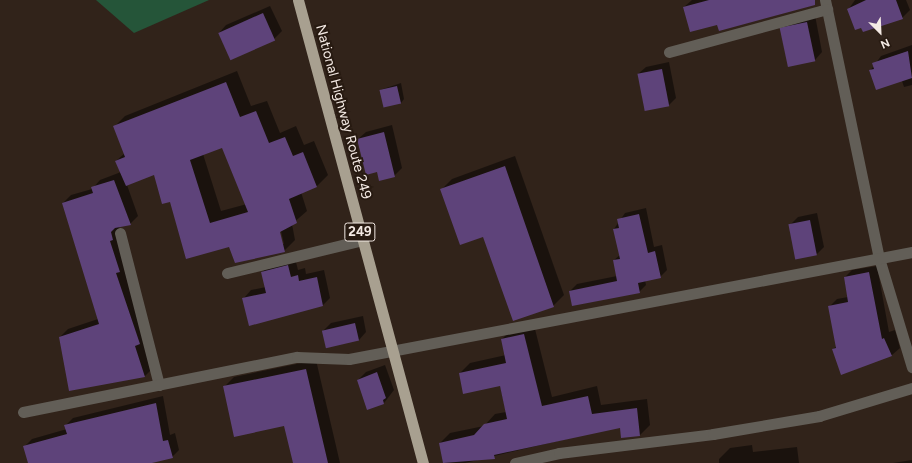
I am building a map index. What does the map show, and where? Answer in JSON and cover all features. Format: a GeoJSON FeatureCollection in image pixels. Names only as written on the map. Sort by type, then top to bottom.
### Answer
{"type":"FeatureCollection","features":[{"type":"Feature","properties":{"kind":"highway","name":"National Highway Route 249"},"geometry":{"type":"LineString","coordinates":[[298,0],[423,463]]}},
{"type":"Feature","properties":{"kind":"street"},"geometry":{"type":"LineString","coordinates":[[669,52],[826,5],[879,258],[912,367]]}},
{"type":"Feature","properties":{"kind":"street"},"geometry":{"type":"LineString","coordinates":[[120,233],[159,385]]}},
{"type":"Feature","properties":{"kind":"street"},"geometry":{"type":"LineString","coordinates":[[227,273],[362,240]]}},
{"type":"Feature","properties":{"kind":"street"},"geometry":{"type":"LineString","coordinates":[[23,412],[297,357],[349,359],[912,252]]}},
{"type":"Feature","properties":{"kind":"street"},"geometry":{"type":"LineString","coordinates":[[515,463],[559,453],[713,434],[819,416],[912,388]]}},
{"type":"Feature","properties":{"kind":"green space"},"geometry":{"type":"Polygon","coordinates":[[[96,0],[209,0],[134,33],[96,0]]]}},
{"type":"Feature","properties":{"kind":"building"},"geometry":{"type":"Polygon","coordinates":[[[709,0],[815,0],[815,5],[719,31],[717,25],[690,32],[683,7],[709,0]]]}},
{"type":"Feature","properties":{"kind":"building"},"geometry":{"type":"Polygon","coordinates":[[[866,0],[896,0],[903,19],[863,32],[861,28],[855,30],[847,9],[866,0]]]}},
{"type":"Feature","properties":{"kind":"building"},"geometry":{"type":"Polygon","coordinates":[[[263,13],[275,40],[230,60],[218,33],[263,13]]]}},
{"type":"Feature","properties":{"kind":"building"},"geometry":{"type":"Polygon","coordinates":[[[807,22],[815,61],[788,67],[780,28],[807,22]]]}},
{"type":"Feature","properties":{"kind":"building"},"geometry":{"type":"Polygon","coordinates":[[[908,51],[912,78],[876,90],[869,70],[874,69],[872,63],[908,51]]]}},
{"type":"Feature","properties":{"kind":"building"},"geometry":{"type":"Polygon","coordinates":[[[662,69],[669,106],[645,111],[637,74],[662,69]]]}},
{"type":"Feature","properties":{"kind":"building"},"geometry":{"type":"Polygon","coordinates":[[[226,82],[240,117],[256,111],[269,143],[285,137],[293,156],[303,152],[317,187],[289,199],[297,223],[280,232],[285,252],[235,263],[229,247],[186,259],[170,202],[162,204],[154,175],[126,186],[115,161],[125,157],[113,126],[226,82]],[[222,148],[190,160],[210,223],[248,212],[222,148]]]}},
{"type":"Feature","properties":{"kind":"building"},"geometry":{"type":"Polygon","coordinates":[[[397,86],[401,104],[384,108],[379,90],[397,86]]]}},
{"type":"Feature","properties":{"kind":"building"},"geometry":{"type":"Polygon","coordinates":[[[384,132],[395,177],[379,181],[377,172],[366,175],[357,139],[384,132]]]}},
{"type":"Feature","properties":{"kind":"building"},"geometry":{"type":"Polygon","coordinates":[[[505,166],[554,307],[513,321],[483,237],[460,245],[440,189],[505,166]]]}},
{"type":"Feature","properties":{"kind":"building"},"geometry":{"type":"Polygon","coordinates":[[[114,180],[131,225],[115,228],[111,232],[113,240],[110,241],[120,272],[116,273],[140,344],[135,346],[145,377],[69,391],[59,337],[99,324],[62,203],[93,193],[91,187],[114,180]]]}},
{"type":"Feature","properties":{"kind":"building"},"geometry":{"type":"Polygon","coordinates":[[[639,214],[648,253],[655,251],[661,278],[638,283],[640,293],[572,306],[569,291],[617,281],[613,260],[620,259],[613,229],[619,228],[617,219],[639,214]]]}},
{"type":"Feature","properties":{"kind":"building"},"geometry":{"type":"Polygon","coordinates":[[[810,220],[817,255],[795,260],[788,224],[810,220]]]}},
{"type":"Feature","properties":{"kind":"building"},"geometry":{"type":"Polygon","coordinates":[[[288,265],[291,277],[298,275],[299,281],[317,277],[323,306],[249,326],[242,298],[266,293],[261,272],[288,265]]]}},
{"type":"Feature","properties":{"kind":"building"},"geometry":{"type":"Polygon","coordinates":[[[869,272],[882,339],[884,338],[892,356],[841,375],[832,349],[836,348],[828,306],[848,302],[844,277],[869,272]]]}},
{"type":"Feature","properties":{"kind":"building"},"geometry":{"type":"Polygon","coordinates":[[[355,323],[359,341],[326,348],[322,331],[355,323]]]}},
{"type":"Feature","properties":{"kind":"building"},"geometry":{"type":"Polygon","coordinates":[[[524,334],[542,406],[588,396],[592,414],[637,408],[640,436],[621,438],[620,428],[494,455],[495,459],[443,463],[439,443],[474,435],[484,424],[507,419],[500,386],[463,394],[459,373],[506,363],[501,339],[524,334]]]}},
{"type":"Feature","properties":{"kind":"building"},"geometry":{"type":"Polygon","coordinates":[[[306,369],[328,463],[293,463],[284,426],[234,437],[223,386],[306,369]]]}},
{"type":"Feature","properties":{"kind":"building"},"geometry":{"type":"Polygon","coordinates":[[[377,372],[386,398],[383,400],[384,404],[367,410],[357,380],[377,372]]]}},
{"type":"Feature","properties":{"kind":"building"},"geometry":{"type":"Polygon","coordinates":[[[156,403],[163,441],[168,440],[173,458],[152,463],[28,463],[23,446],[67,434],[64,425],[156,403]]]}}]}
